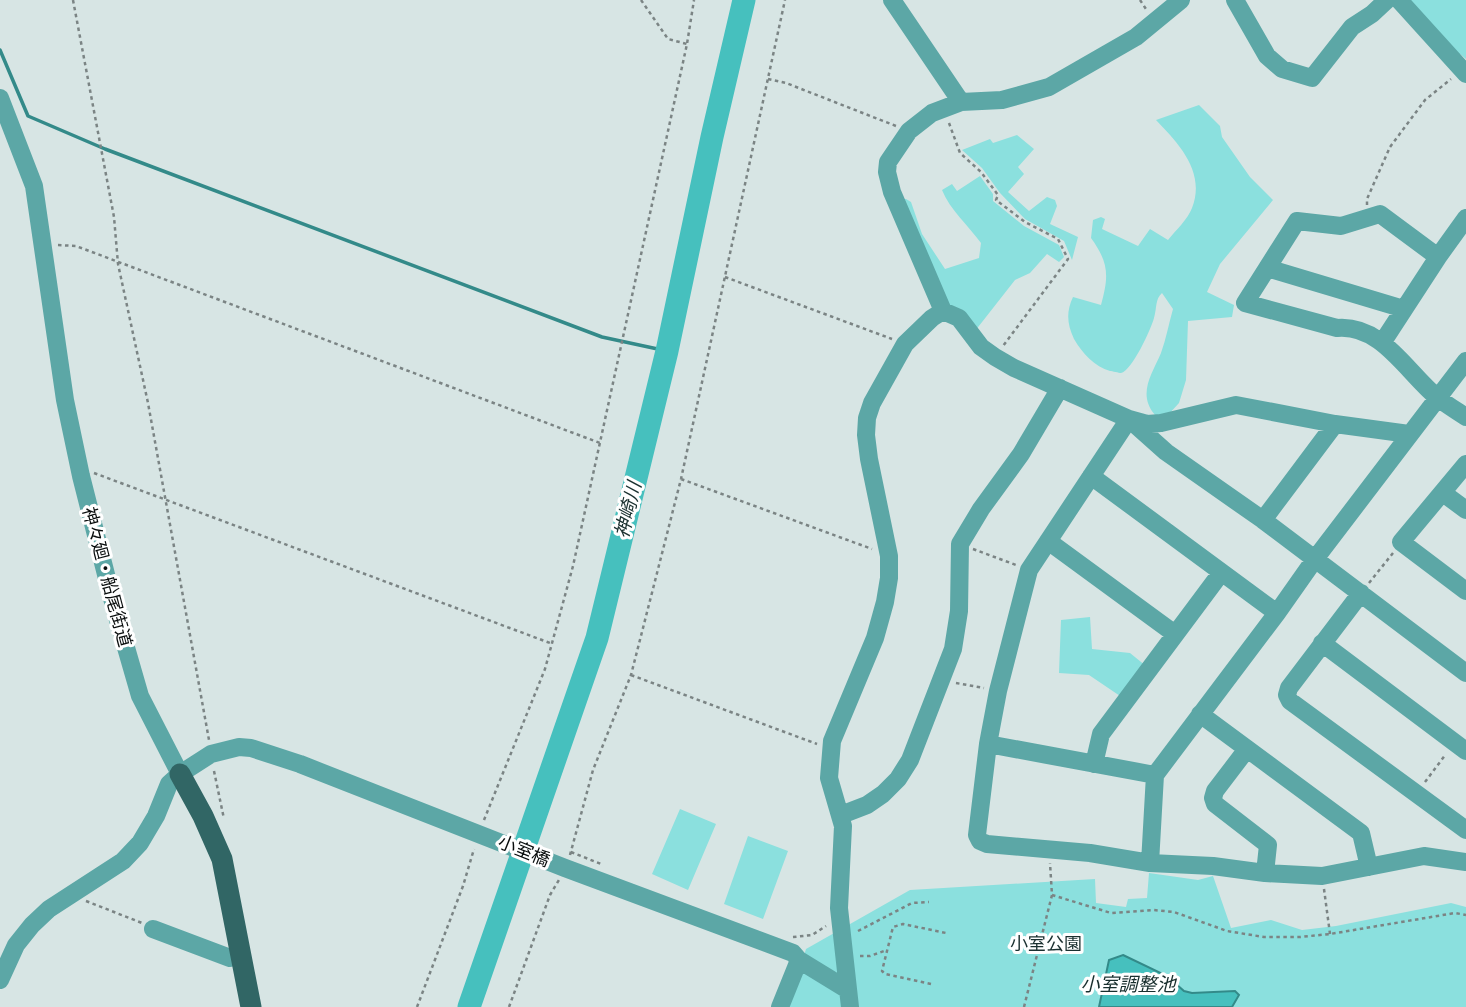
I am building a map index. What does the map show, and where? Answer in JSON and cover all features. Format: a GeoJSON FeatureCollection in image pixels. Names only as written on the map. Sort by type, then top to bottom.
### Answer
{"type":"FeatureCollection","features":[{"type":"Feature","properties":{"kind":"main road"},"geometry":{"type":"LineString","coordinates":[[180,774],[222,859],[251,1007]]}},
{"type":"Feature","properties":{"kind":"main road"},"geometry":{"type":"LineString","coordinates":[[222,859],[237,1007]]}},
{"type":"Feature","properties":{"kind":"street"},"geometry":{"type":"LineString","coordinates":[[892,0],[953,104]]}},
{"type":"Feature","properties":{"kind":"street"},"geometry":{"type":"LineString","coordinates":[[1181,0],[1136,37],[1049,87],[1002,100],[953,104],[918,122],[909,131],[888,162],[887,172],[891,192],[943,311],[959,318],[981,346],[995,357],[1129,419],[1146,424],[1161,423],[1236,405],[1335,424],[1409,434]]}},
{"type":"Feature","properties":{"kind":"street"},"geometry":{"type":"LineString","coordinates":[[1235,0],[1267,56],[1282,69],[1312,78],[1352,27],[1387,0]]}},
{"type":"Feature","properties":{"kind":"street"},"geometry":{"type":"LineString","coordinates":[[1399,0],[1464,72]]}},
{"type":"Feature","properties":{"kind":"street","name":"神々廻・船尾街道"},"geometry":{"type":"LineString","coordinates":[[0,99],[34,186],[65,400],[114,606],[140,696],[180,774]]}},
{"type":"Feature","properties":{"kind":"street"},"geometry":{"type":"LineString","coordinates":[[1437,257],[1380,214],[1342,226],[1297,221],[1245,303],[1337,328],[1352,327],[1382,343],[1437,398],[1466,417]]}},
{"type":"Feature","properties":{"kind":"street"},"geometry":{"type":"LineString","coordinates":[[1382,343],[1437,257],[1466,218]]}},
{"type":"Feature","properties":{"kind":"street"},"geometry":{"type":"LineString","coordinates":[[1268,268],[1404,309]]}},
{"type":"Feature","properties":{"kind":"street"},"geometry":{"type":"LineString","coordinates":[[844,956],[841,815],[833,799],[829,778],[830,749],[875,638],[886,602],[889,556],[869,459],[867,418],[872,403],[905,344],[932,317],[943,311]]}},
{"type":"Feature","properties":{"kind":"street"},"geometry":{"type":"LineString","coordinates":[[1150,863],[1155,775],[1466,361]]}},
{"type":"Feature","properties":{"kind":"street"},"geometry":{"type":"LineString","coordinates":[[841,815],[867,805],[883,794],[898,779],[910,760],[953,649],[959,611],[960,544],[981,509],[1021,454],[1060,388]]}},
{"type":"Feature","properties":{"kind":"street"},"geometry":{"type":"LineString","coordinates":[[1129,419],[1029,570],[998,691],[988,744],[977,835],[980,841],[987,844],[1090,853],[1150,863],[1322,876],[1424,856],[1465,858]]}},
{"type":"Feature","properties":{"kind":"street"},"geometry":{"type":"LineString","coordinates":[[1129,419],[1166,452],[1263,520],[1466,673]]}},
{"type":"Feature","properties":{"kind":"street"},"geometry":{"type":"LineString","coordinates":[[1263,520],[1335,424]]}},
{"type":"Feature","properties":{"kind":"street"},"geometry":{"type":"LineString","coordinates":[[1466,464],[1401,542],[1466,591]]}},
{"type":"Feature","properties":{"kind":"street"},"geometry":{"type":"LineString","coordinates":[[1091,475],[1277,613]]}},
{"type":"Feature","properties":{"kind":"street"},"geometry":{"type":"LineString","coordinates":[[1443,493],[1466,510]]}},
{"type":"Feature","properties":{"kind":"street"},"geometry":{"type":"LineString","coordinates":[[1048,541],[1175,634]]}},
{"type":"Feature","properties":{"kind":"street"},"geometry":{"type":"LineString","coordinates":[[1094,764],[1101,734],[1221,573]]}},
{"type":"Feature","properties":{"kind":"street"},"geometry":{"type":"LineString","coordinates":[[1361,593],[1289,688],[1287,695],[1290,702],[1466,830]]}},
{"type":"Feature","properties":{"kind":"street"},"geometry":{"type":"LineString","coordinates":[[1322,643],[1462,742]]}},
{"type":"Feature","properties":{"kind":"street"},"geometry":{"type":"LineString","coordinates":[[1200,714],[1361,833],[1369,867]]}},
{"type":"Feature","properties":{"kind":"street"},"geometry":{"type":"LineString","coordinates":[[988,744],[1155,775]]}},
{"type":"Feature","properties":{"kind":"street","name":"小室橋"},"geometry":{"type":"LineString","coordinates":[[211,754],[239,747],[251,748],[300,764],[480,834],[568,860],[793,953],[799,960],[844,956]]}},
{"type":"Feature","properties":{"kind":"street"},"geometry":{"type":"LineString","coordinates":[[1247,749],[1215,791],[1213,798],[1215,804],[1268,845],[1265,873]]}},
{"type":"Feature","properties":{"kind":"street"},"geometry":{"type":"LineString","coordinates":[[0,980],[16,945],[32,925],[49,909],[123,861],[140,843],[156,816],[169,784],[211,754]]}},
{"type":"Feature","properties":{"kind":"street"},"geometry":{"type":"LineString","coordinates":[[153,929],[230,958]]}},
{"type":"Feature","properties":{"kind":"street"},"geometry":{"type":"LineString","coordinates":[[780,1007],[799,960]]}},
{"type":"Feature","properties":{"kind":"path"},"geometry":{"type":"LineString","coordinates":[[73,0],[114,217],[118,264],[132,323],[224,820]]}},
{"type":"Feature","properties":{"kind":"path"},"geometry":{"type":"LineString","coordinates":[[641,0],[668,39],[687,44]]}},
{"type":"Feature","properties":{"kind":"path"},"geometry":{"type":"LineString","coordinates":[[417,1007],[480,834],[545,669],[552,644],[573,566],[687,44],[694,0]]}},
{"type":"Feature","properties":{"kind":"path"},"geometry":{"type":"LineString","coordinates":[[509,1007],[550,895],[568,860],[593,770],[631,675],[681,479],[785,0]]}},
{"type":"Feature","properties":{"kind":"path"},"geometry":{"type":"LineString","coordinates":[[1368,219],[1367,199],[1390,146],[1425,100],[1464,72]]}},
{"type":"Feature","properties":{"kind":"path"},"geometry":{"type":"LineString","coordinates":[[767,78],[909,131]]}},
{"type":"Feature","properties":{"kind":"path"},"geometry":{"type":"LineString","coordinates":[[953,104],[954,142],[960,153],[981,172],[998,195],[996,200],[1025,222],[1058,239],[1068,259],[995,357]]}},
{"type":"Feature","properties":{"kind":"path"},"geometry":{"type":"LineString","coordinates":[[44,244],[76,246],[600,443]]}},
{"type":"Feature","properties":{"kind":"path"},"geometry":{"type":"LineString","coordinates":[[725,277],[905,344]]}},
{"type":"Feature","properties":{"kind":"path"},"geometry":{"type":"LineString","coordinates":[[81,476],[91,472],[552,644]]}},
{"type":"Feature","properties":{"kind":"path"},"geometry":{"type":"LineString","coordinates":[[681,479],[889,556]]}},
{"type":"Feature","properties":{"kind":"path"},"geometry":{"type":"LineString","coordinates":[[1361,593],[1401,542]]}},
{"type":"Feature","properties":{"kind":"path"},"geometry":{"type":"LineString","coordinates":[[960,544],[1029,570]]}},
{"type":"Feature","properties":{"kind":"path"},"geometry":{"type":"LineString","coordinates":[[631,675],[830,749]]}},
{"type":"Feature","properties":{"kind":"path"},"geometry":{"type":"LineString","coordinates":[[942,680],[998,691]]}},
{"type":"Feature","properties":{"kind":"path"},"geometry":{"type":"LineString","coordinates":[[1416,793],[1462,742]]}},
{"type":"Feature","properties":{"kind":"path"},"geometry":{"type":"LineString","coordinates":[[1024,1007],[1052,895],[1049,850]]}},
{"type":"Feature","properties":{"kind":"path"},"geometry":{"type":"LineString","coordinates":[[568,860],[610,868]]}},
{"type":"Feature","properties":{"kind":"path"},"geometry":{"type":"LineString","coordinates":[[1322,876],[1329,934]]}},
{"type":"Feature","properties":{"kind":"path"},"geometry":{"type":"LineString","coordinates":[[70,895],[153,929]]}},
{"type":"Feature","properties":{"kind":"path"},"geometry":{"type":"LineString","coordinates":[[1052,895],[1111,913],[1174,912],[1248,936],[1300,937],[1444,914],[1466,915]]}},
{"type":"Feature","properties":{"kind":"path"},"geometry":{"type":"LineString","coordinates":[[844,956],[912,903],[929,902]]}},
{"type":"Feature","properties":{"kind":"path"},"geometry":{"type":"LineString","coordinates":[[786,936],[812,935],[831,921],[844,956]]}},
{"type":"Feature","properties":{"kind":"path"},"geometry":{"type":"LineString","coordinates":[[931,984],[885,974],[882,967],[894,927],[898,924],[947,933]]}},
{"type":"Feature","properties":{"kind":"path"},"geometry":{"type":"LineString","coordinates":[[844,956],[870,956],[887,950]]}},
{"type":"Feature","properties":{"kind":"green space"},"geometry":{"type":"Polygon","coordinates":[[[1407,0],[1466,0],[1466,59],[1460,54],[1455,58],[1407,0]]]}},
{"type":"Feature","properties":{"kind":"green space"},"geometry":{"type":"Polygon","coordinates":[[[1199,105],[1220,126],[1222,137],[1250,177],[1273,200],[1220,264],[1207,292],[1234,305],[1232,317],[1188,321],[1186,380],[1179,403],[1168,415],[1155,415],[1147,399],[1148,384],[1161,353],[1173,309],[1162,293],[1140,349],[1121,373],[1104,369],[1085,354],[1072,334],[1068,313],[1073,297],[1101,305],[1106,270],[1091,238],[1093,220],[1101,217],[1105,219],[1102,229],[1138,246],[1150,229],[1168,240],[1188,216],[1195,195],[1193,171],[1181,149],[1156,120],[1199,105]]]}},
{"type":"Feature","properties":{"kind":"green space"},"geometry":{"type":"Polygon","coordinates":[[[1017,135],[1034,149],[1018,167],[1024,174],[1008,192],[1029,211],[1047,197],[1055,200],[1057,206],[1050,224],[1078,237],[1072,260],[1064,241],[1025,219],[1000,193],[982,168],[962,150],[990,139],[993,143],[1017,135]]]}},
{"type":"Feature","properties":{"kind":"green space"},"geometry":{"type":"Polygon","coordinates":[[[980,176],[993,194],[993,201],[1024,226],[1059,245],[1064,257],[1059,262],[1047,254],[1030,273],[1015,280],[975,331],[949,306],[901,199],[911,202],[922,234],[945,269],[979,258],[981,243],[954,211],[942,190],[952,184],[957,191],[980,176]]]}},
{"type":"Feature","properties":{"kind":"green space"},"geometry":{"type":"Polygon","coordinates":[[[1090,617],[1092,649],[1130,653],[1146,666],[1123,698],[1089,675],[1059,673],[1061,620],[1090,617]]]}},
{"type":"Feature","properties":{"kind":"green space"},"geometry":{"type":"Polygon","coordinates":[[[680,809],[716,824],[688,890],[652,874],[680,809]]]}},
{"type":"Feature","properties":{"kind":"green space"},"geometry":{"type":"Polygon","coordinates":[[[748,836],[788,851],[763,919],[724,904],[748,836]]]}},
{"type":"Feature","properties":{"kind":"green space","name":"小室公園"},"geometry":{"type":"Polygon","coordinates":[[[1149,873],[1198,880],[1213,876],[1231,928],[1271,920],[1302,930],[1336,926],[1451,903],[1466,907],[1466,1007],[788,1007],[806,949],[910,890],[1095,879],[1096,903],[1126,907],[1128,899],[1147,898],[1149,873]]]}},
{"type":"Feature","properties":{"kind":"water","name":"小室調整池"},"geometry":{"type":"Polygon","coordinates":[[[1123,955],[1167,976],[1184,991],[1235,991],[1239,995],[1232,1007],[1099,1007],[1109,960],[1123,955]]]}},
{"type":"Feature","properties":{"kind":"waterway","name":"神崎川"},"geometry":{"type":"LineString","coordinates":[[469,1007],[597,638],[667,351],[744,0]]}},
{"type":"Feature","properties":{"kind":"waterway"},"geometry":{"type":"LineString","coordinates":[[0,50],[28,116],[105,149],[602,337],[667,351]]}}]}
